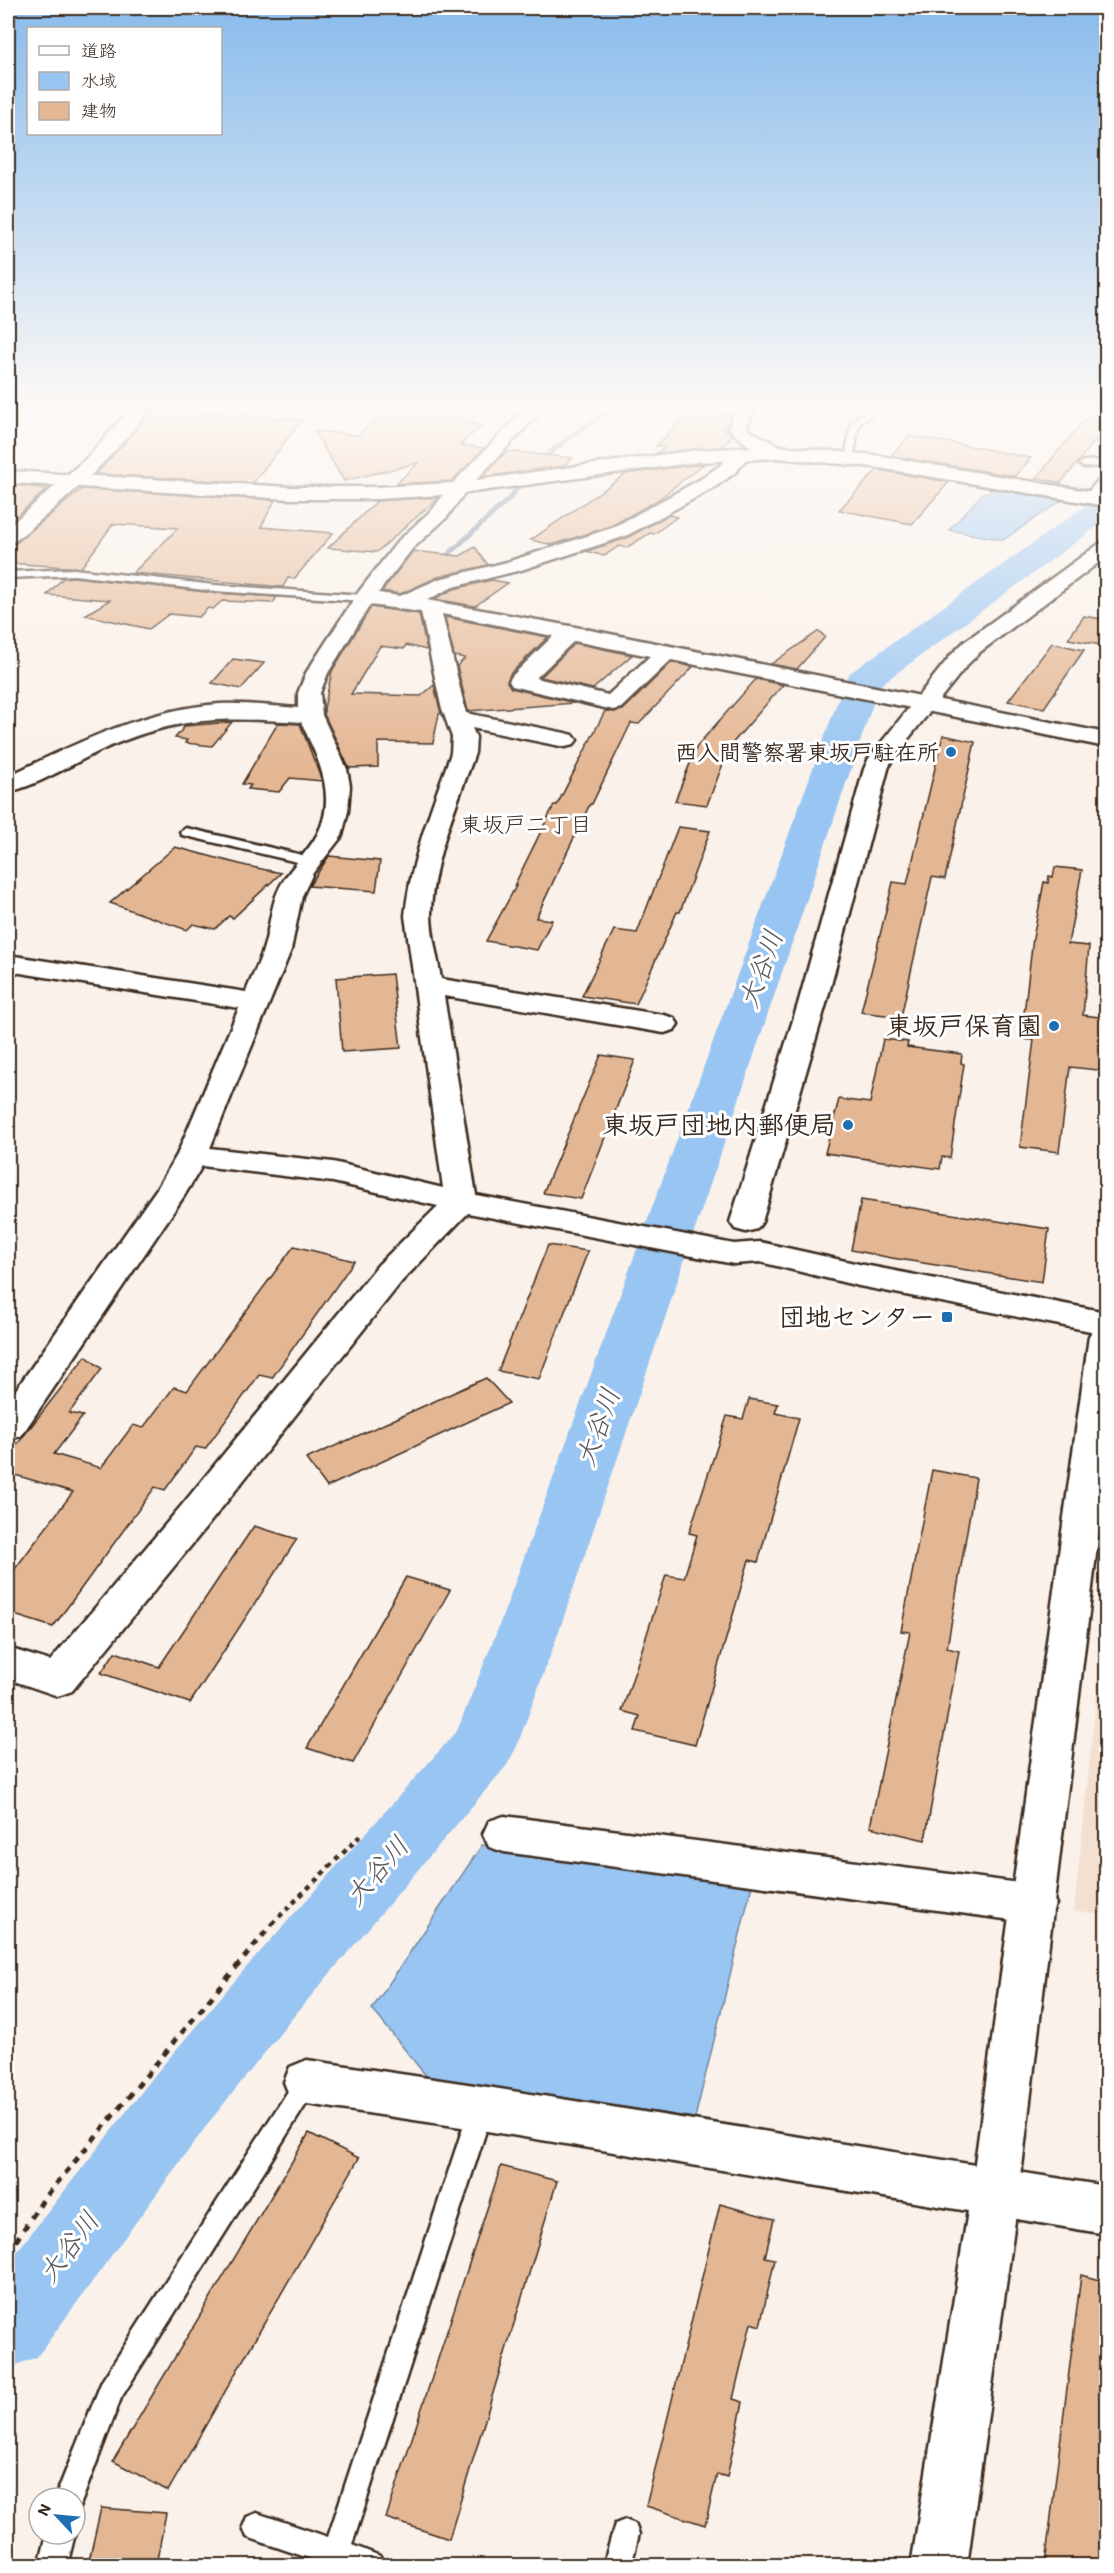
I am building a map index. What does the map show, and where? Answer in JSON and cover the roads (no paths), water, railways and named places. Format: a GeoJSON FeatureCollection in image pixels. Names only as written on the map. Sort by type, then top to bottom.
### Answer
{"type":"FeatureCollection","features":[{"type":"Feature","properties":{"kind":"street"},"geometry":{"type":"LineString","coordinates":[[8,537],[20,527]]}},
{"type":"Feature","properties":{"kind":"street"},"geometry":{"type":"LineString","coordinates":[[8,1427],[173,1189],[192,1155],[277,950],[289,896],[301,872],[329,836],[336,811],[338,786],[335,769],[310,715],[309,693],[317,673],[364,598],[405,545],[425,527]]}},
{"type":"Feature","properties":{"kind":"street"},"geometry":{"type":"LineString","coordinates":[[402,603],[446,583],[491,572],[619,532],[628,527]]}},
{"type":"Feature","properties":{"kind":"street"},"geometry":{"type":"LineString","coordinates":[[760,1252],[749,1240],[747,1222],[812,1004],[876,769],[881,758],[958,660],[972,647],[1107,548]]}},
{"type":"Feature","properties":{"kind":"street"},"geometry":{"type":"LineString","coordinates":[[364,598],[430,606],[570,632],[1107,740]]}},
{"type":"Feature","properties":{"kind":"street"},"geometry":{"type":"LineString","coordinates":[[430,606],[457,718],[464,737],[464,753],[429,849],[421,884],[418,916],[461,1202]]}},
{"type":"Feature","properties":{"kind":"street"},"geometry":{"type":"LineString","coordinates":[[570,632],[519,681],[613,703],[667,652]]}},
{"type":"Feature","properties":{"kind":"street"},"geometry":{"type":"LineString","coordinates":[[8,785],[93,747],[164,720],[219,711],[310,715]]}},
{"type":"Feature","properties":{"kind":"street"},"geometry":{"type":"LineString","coordinates":[[457,718],[566,740]]}},
{"type":"Feature","properties":{"kind":"street"},"geometry":{"type":"LineString","coordinates":[[8,963],[254,1002]]}},
{"type":"Feature","properties":{"kind":"street"},"geometry":{"type":"LineString","coordinates":[[429,985],[664,1024]]}},
{"type":"Feature","properties":{"kind":"street"},"geometry":{"type":"LineString","coordinates":[[192,1155],[333,1172],[461,1202],[734,1254],[760,1252],[860,1275],[1107,1323]]}},
{"type":"Feature","properties":{"kind":"street"},"geometry":{"type":"LineString","coordinates":[[8,1663],[58,1680],[195,1515],[390,1273],[461,1202]]}},
{"type":"Feature","properties":{"kind":"street"},"geometry":{"type":"LineString","coordinates":[[939,2565],[995,2192],[1107,1336]]}},
{"type":"Feature","properties":{"kind":"street"},"geometry":{"type":"LineString","coordinates":[[504,1834],[1034,1904]]}},
{"type":"Feature","properties":{"kind":"street"},"geometry":{"type":"LineString","coordinates":[[307,2082],[481,2108],[1107,2210]]}},
{"type":"Feature","properties":{"kind":"lane"},"geometry":{"type":"LineString","coordinates":[[8,575],[74,572],[214,588],[364,598]]}},
{"type":"Feature","properties":{"kind":"lane"},"geometry":{"type":"LineString","coordinates":[[186,832],[310,861]]}},
{"type":"Feature","properties":{"kind":"lane"},"geometry":{"type":"LineString","coordinates":[[74,2486],[111,2390],[307,2082]]}},
{"type":"Feature","properties":{"kind":"lane"},"geometry":{"type":"LineString","coordinates":[[336,2553],[481,2108]]}},
{"type":"Feature","properties":{"kind":"lane"},"geometry":{"type":"LineString","coordinates":[[256,2527],[370,2565]]}},
{"type":"Feature","properties":{"kind":"lane"},"geometry":{"type":"LineString","coordinates":[[617,2565],[625,2534]]}},
{"type":"Feature","properties":{"kind":"lane"},"geometry":{"type":"LineString","coordinates":[[53,2565],[58,2546]]}},
{"type":"Feature","properties":{"kind":"water"},"geometry":{"type":"Polygon","coordinates":[[[952,527],[1022,527],[1003,540],[949,530],[952,527]]]}},
{"type":"Feature","properties":{"kind":"water"},"geometry":{"type":"Polygon","coordinates":[[[482,1845],[752,1885],[695,2118],[427,2077],[372,2009],[482,1845]]]}},
{"type":"Feature","properties":{"kind":"waterway"},"geometry":{"type":"LineString","coordinates":[[440,562],[478,527]]}},
{"type":"Feature","properties":{"kind":"waterway","name":"大谷川"},"geometry":{"type":"LineString","coordinates":[[8,2328],[184,2096],[269,1993],[484,1746],[527,1634],[863,681],[1077,527]]}},
{"type":"Feature","properties":{"kind":"place","name":"西入間警察署東坂戸駐在所"},"geometry":{"type":"Point","coordinates":[951,752]}},
{"type":"Feature","properties":{"kind":"place","name":"東坂戸保育園"},"geometry":{"type":"Point","coordinates":[1054,1026]}},
{"type":"Feature","properties":{"kind":"place","name":"東坂戸団地内郵便局"},"geometry":{"type":"Point","coordinates":[848,1125]}},
{"type":"Feature","properties":{"kind":"place","name":"団地センター"},"geometry":{"type":"Point","coordinates":[947,1317]}},
{"type":"Feature","properties":{"kind":"district","name":"東坂戸二丁目"},"geometry":{"type":"Point","coordinates":[526,824]}}]}
